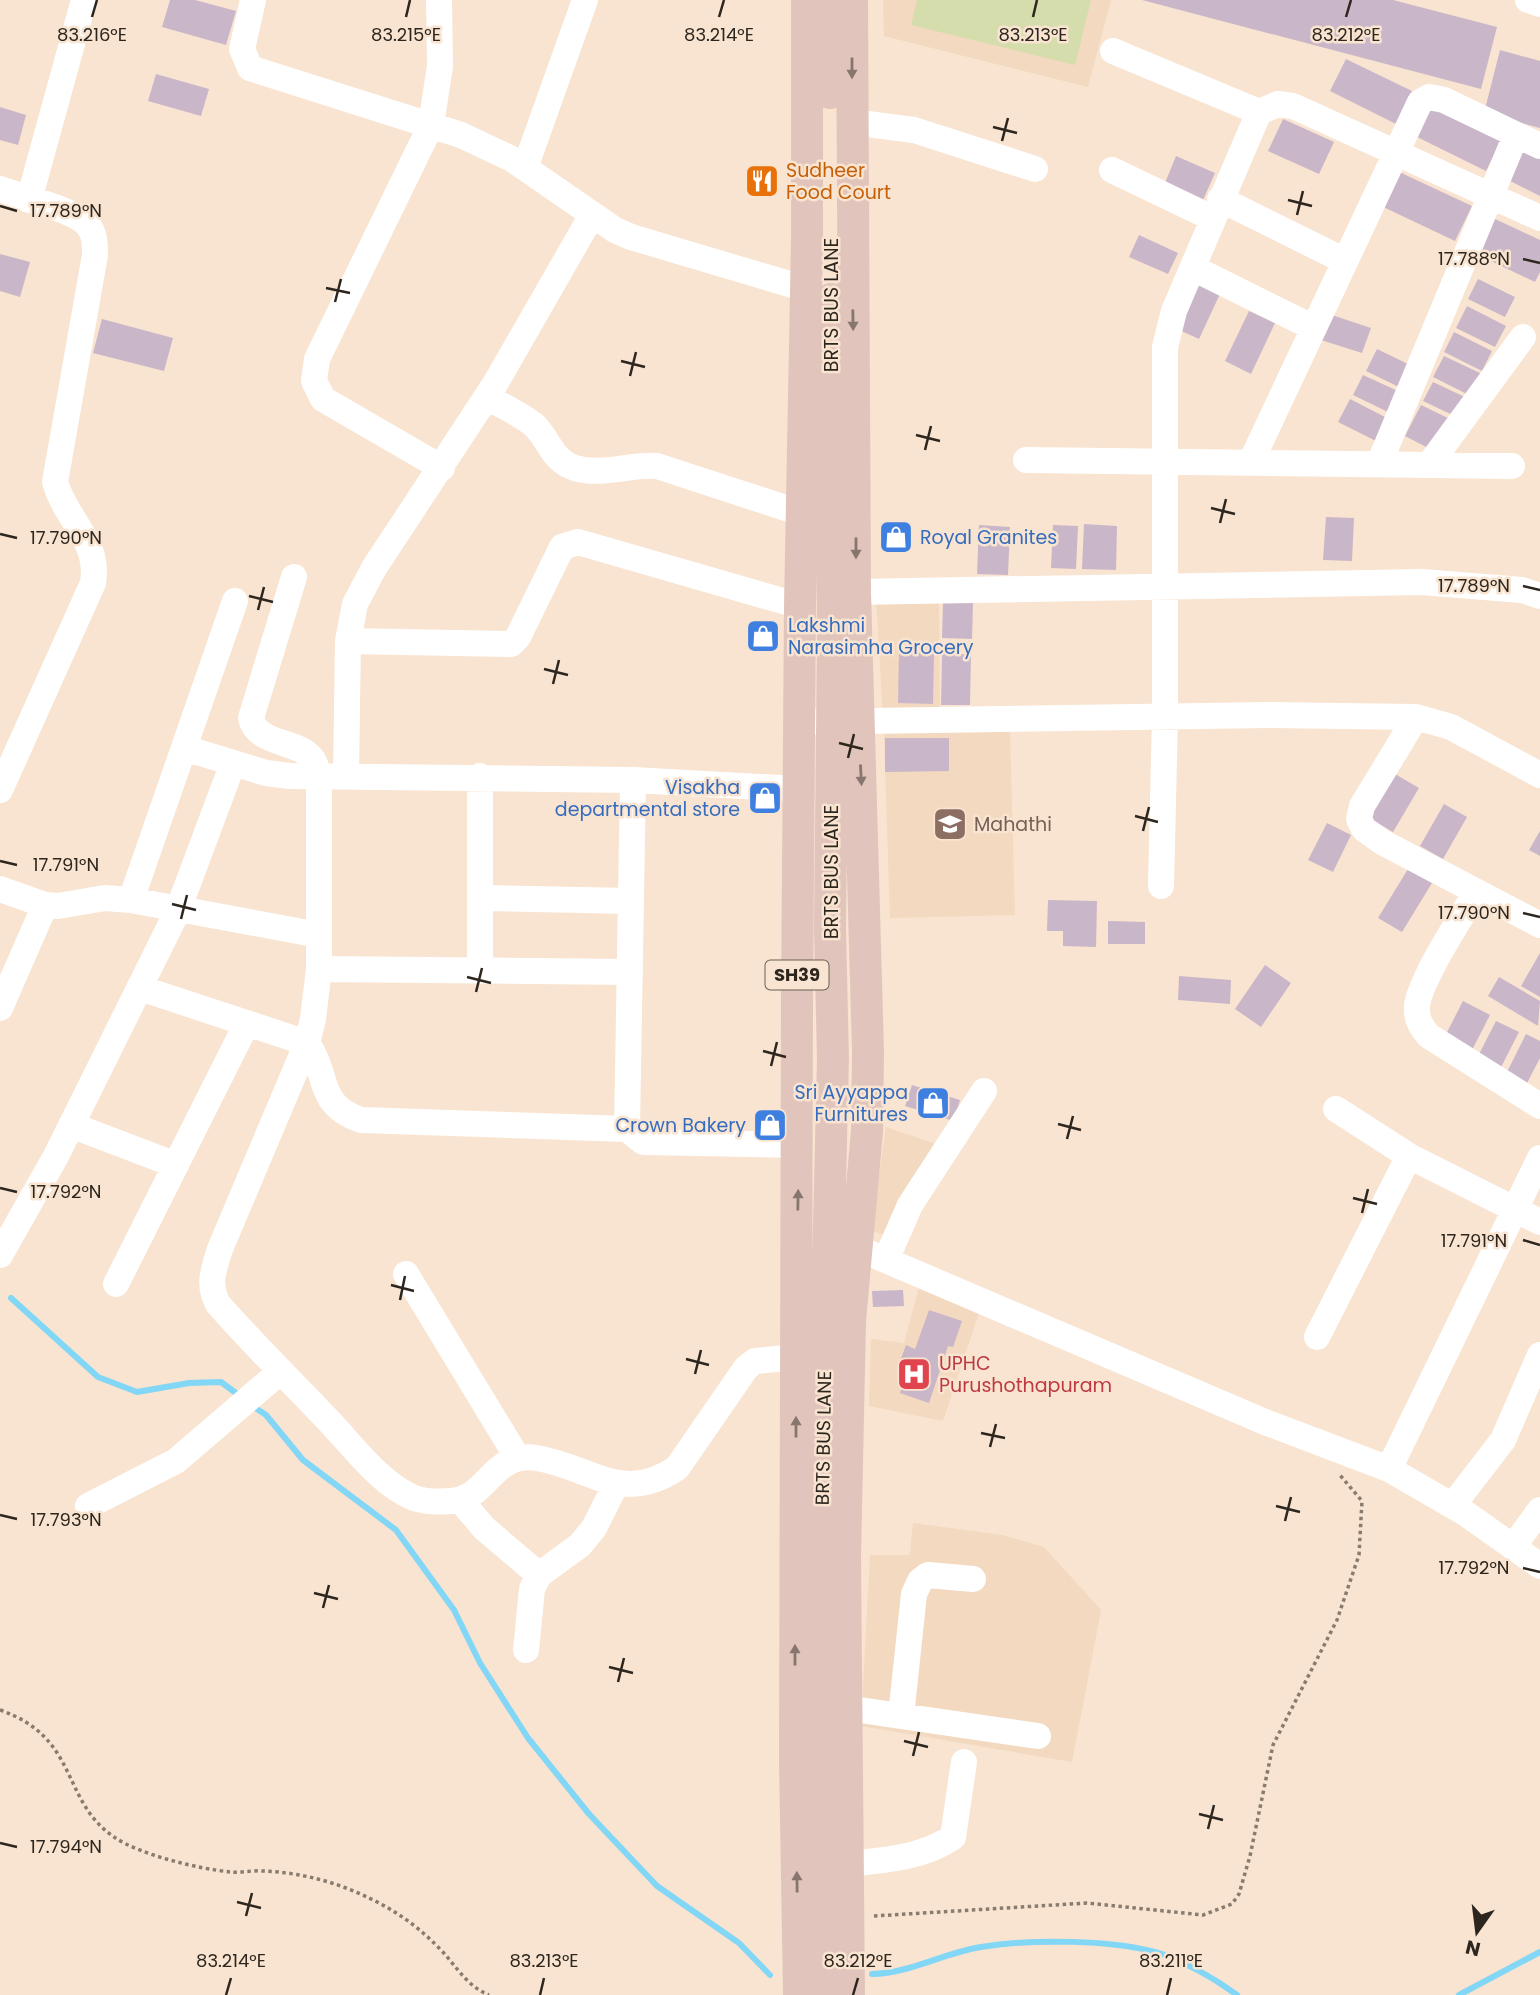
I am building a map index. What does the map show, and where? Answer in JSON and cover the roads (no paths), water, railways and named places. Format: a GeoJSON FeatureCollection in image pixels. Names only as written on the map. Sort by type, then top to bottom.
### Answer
{"type":"FeatureCollection","features":[{"type":"Feature","properties":{"kind":"main road"},"geometry":{"type":"LineString","coordinates":[[849,1995],[845,1530],[850,1321],[867,1131],[868,1052],[845,721],[855,592],[852,0]]}},
{"type":"Feature","properties":{"kind":"main road","name":"SH39"},"geometry":{"type":"LineString","coordinates":[[799,1995],[795,1759],[799,1145],[798,789],[810,1]]}},
{"type":"Feature","properties":{"kind":"main road","name":"BRTS BUS LANE"},"geometry":{"type":"LineString","coordinates":[[810,1],[845,721],[825,1300],[818,1685],[825,1995]]}},
{"type":"Feature","properties":{"kind":"street"},"geometry":{"type":"LineString","coordinates":[[29,200],[84,0]]}},
{"type":"Feature","properties":{"kind":"street"},"geometry":{"type":"LineString","coordinates":[[253,0],[242,49],[250,68],[431,125],[489,147],[525,168],[592,215],[631,237],[806,289]]}},
{"type":"Feature","properties":{"kind":"street"},"geometry":{"type":"LineString","coordinates":[[439,0],[440,66],[431,125],[317,359],[314,381],[323,399],[442,468]]}},
{"type":"Feature","properties":{"kind":"street"},"geometry":{"type":"LineString","coordinates":[[525,168],[585,0]]}},
{"type":"Feature","properties":{"kind":"street"},"geometry":{"type":"LineString","coordinates":[[1528,0],[1540,4]]}},
{"type":"Feature","properties":{"kind":"street"},"geometry":{"type":"LineString","coordinates":[[1114,51],[1259,112]]}},
{"type":"Feature","properties":{"kind":"street"},"geometry":{"type":"LineString","coordinates":[[1251,462],[1420,102],[1429,97],[1444,100],[1540,146]]}},
{"type":"Feature","properties":{"kind":"street"},"geometry":{"type":"LineString","coordinates":[[1161,886],[1165,716],[1165,347],[1174,311],[1259,112],[1278,104],[1293,106],[1540,218]]}},
{"type":"Feature","properties":{"kind":"street"},"geometry":{"type":"LineString","coordinates":[[852,122],[914,130],[1035,169]]}},
{"type":"Feature","properties":{"kind":"street"},"geometry":{"type":"LineString","coordinates":[[1378,464],[1516,135]]}},
{"type":"Feature","properties":{"kind":"street"},"geometry":{"type":"LineString","coordinates":[[1112,170],[1345,261]]}},
{"type":"Feature","properties":{"kind":"street"},"geometry":{"type":"LineString","coordinates":[[0,189],[80,220],[87,224],[94,237],[95,256],[55,482],[60,500],[93,551],[96,564],[93,583],[0,790]]}},
{"type":"Feature","properties":{"kind":"street"},"geometry":{"type":"LineString","coordinates":[[346,775],[348,641],[355,604],[374,568],[487,397],[592,215]]}},
{"type":"Feature","properties":{"kind":"street"},"geometry":{"type":"LineString","coordinates":[[1193,268],[1314,328]]}},
{"type":"Feature","properties":{"kind":"street"},"geometry":{"type":"LineString","coordinates":[[1429,465],[1523,337]]}},
{"type":"Feature","properties":{"kind":"street"},"geometry":{"type":"LineString","coordinates":[[487,397],[533,424],[559,460],[576,468],[607,470],[642,465],[657,466],[802,513]]}},
{"type":"Feature","properties":{"kind":"street"},"geometry":{"type":"LineString","coordinates":[[1026,460],[1512,466]]}},
{"type":"Feature","properties":{"kind":"street"},"geometry":{"type":"LineString","coordinates":[[348,641],[512,644],[518,637],[562,547],[569,542],[578,542],[800,606]]}},
{"type":"Feature","properties":{"kind":"street"},"geometry":{"type":"LineString","coordinates":[[294,578],[251,718],[258,732],[304,752],[312,759],[319,776],[320,969],[307,1043],[220,1249],[211,1279],[212,1293],[218,1304],[376,1470],[401,1490],[427,1500],[461,1501],[482,1486],[503,1463],[517,1457],[538,1458],[616,1484],[642,1485],[677,1468],[746,1368],[755,1361],[796,1357]]}},
{"type":"Feature","properties":{"kind":"street"},"geometry":{"type":"LineString","coordinates":[[855,592],[1163,589],[1422,582],[1522,590],[1540,596]]}},
{"type":"Feature","properties":{"kind":"street"},"geometry":{"type":"LineString","coordinates":[[131,900],[235,601]]}},
{"type":"Feature","properties":{"kind":"street"},"geometry":{"type":"LineString","coordinates":[[800,722],[1165,716],[1416,717],[1451,727],[1540,775]]}},
{"type":"Feature","properties":{"kind":"street"},"geometry":{"type":"LineString","coordinates":[[1416,717],[1362,806],[1359,819],[1364,829],[1382,842],[1540,926]]}},
{"type":"Feature","properties":{"kind":"street"},"geometry":{"type":"LineString","coordinates":[[184,748],[266,773],[634,780],[798,789]]}},
{"type":"Feature","properties":{"kind":"street"},"geometry":{"type":"LineString","coordinates":[[0,1255],[71,1125],[178,910],[233,763]]}},
{"type":"Feature","properties":{"kind":"street"},"geometry":{"type":"LineString","coordinates":[[480,776],[480,971]]}},
{"type":"Feature","properties":{"kind":"street"},"geometry":{"type":"LineString","coordinates":[[627,1129],[634,780]]}},
{"type":"Feature","properties":{"kind":"street"},"geometry":{"type":"LineString","coordinates":[[0,889],[44,905],[67,905],[105,898],[131,900],[319,935]]}},
{"type":"Feature","properties":{"kind":"street"},"geometry":{"type":"LineString","coordinates":[[1476,892],[1427,982],[1417,1006],[1419,1025],[1429,1036],[1540,1106]]}},
{"type":"Feature","properties":{"kind":"street"},"geometry":{"type":"LineString","coordinates":[[481,898],[630,901]]}},
{"type":"Feature","properties":{"kind":"street"},"geometry":{"type":"LineString","coordinates":[[0,1008],[44,905]]}},
{"type":"Feature","properties":{"kind":"street"},"geometry":{"type":"LineString","coordinates":[[320,969],[630,972]]}},
{"type":"Feature","properties":{"kind":"street"},"geometry":{"type":"LineString","coordinates":[[140,988],[307,1043],[318,1063],[327,1097],[334,1107],[361,1120],[627,1129],[643,1142],[799,1145]]}},
{"type":"Feature","properties":{"kind":"street"},"geometry":{"type":"LineString","coordinates":[[116,1284],[247,1023]]}},
{"type":"Feature","properties":{"kind":"street"},"geometry":{"type":"LineString","coordinates":[[886,1260],[910,1205],[984,1090]]}},
{"type":"Feature","properties":{"kind":"street"},"geometry":{"type":"LineString","coordinates":[[1336,1109],[1409,1156],[1540,1222]]}},
{"type":"Feature","properties":{"kind":"street"},"geometry":{"type":"LineString","coordinates":[[71,1125],[176,1165]]}},
{"type":"Feature","properties":{"kind":"street"},"geometry":{"type":"LineString","coordinates":[[1317,1336],[1409,1156]]}},
{"type":"Feature","properties":{"kind":"street"},"geometry":{"type":"LineString","coordinates":[[1389,1469],[1540,1157]]}},
{"type":"Feature","properties":{"kind":"street"},"geometry":{"type":"LineString","coordinates":[[855,1247],[1265,1422],[1389,1469],[1453,1505],[1540,1566]]}},
{"type":"Feature","properties":{"kind":"street"},"geometry":{"type":"LineString","coordinates":[[406,1274],[517,1457]]}},
{"type":"Feature","properties":{"kind":"street"},"geometry":{"type":"LineString","coordinates":[[1453,1505],[1503,1440],[1540,1355]]}},
{"type":"Feature","properties":{"kind":"street"},"geometry":{"type":"LineString","coordinates":[[88,1506],[176,1461],[281,1371]]}},
{"type":"Feature","properties":{"kind":"street"},"geometry":{"type":"LineString","coordinates":[[526,1650],[532,1589],[539,1575],[580,1545],[594,1528],[616,1484]]}},
{"type":"Feature","properties":{"kind":"street"},"geometry":{"type":"LineString","coordinates":[[461,1501],[484,1528],[539,1575]]}},
{"type":"Feature","properties":{"kind":"street"},"geometry":{"type":"LineString","coordinates":[[1513,1547],[1540,1510]]}},
{"type":"Feature","properties":{"kind":"street"},"geometry":{"type":"LineString","coordinates":[[901,1716],[914,1594],[920,1581],[928,1575],[973,1579]]}},
{"type":"Feature","properties":{"kind":"street"},"geometry":{"type":"LineString","coordinates":[[846,1708],[1038,1736]]}},
{"type":"Feature","properties":{"kind":"street"},"geometry":{"type":"LineString","coordinates":[[848,1864],[902,1857],[940,1846],[953,1837],[964,1762]]}},
{"type":"Feature","properties":{"kind":"waterway"},"geometry":{"type":"LineString","coordinates":[[11,1298],[98,1377],[137,1392],[189,1383],[221,1382],[240,1396]]}},
{"type":"Feature","properties":{"kind":"waterway"},"geometry":{"type":"LineString","coordinates":[[251,1405],[266,1415],[303,1460],[396,1530],[454,1610],[480,1663],[528,1738],[589,1814],[657,1886],[739,1943],[770,1975]]}},
{"type":"Feature","properties":{"kind":"waterway"},"geometry":{"type":"LineString","coordinates":[[872,1974],[914,1967],[953,1954],[1001,1944],[1097,1943],[1162,1954],[1201,1972],[1237,1995]]}},
{"type":"Feature","properties":{"kind":"waterway"},"geometry":{"type":"LineString","coordinates":[[1459,1995],[1540,1952]]}},
{"type":"Feature","properties":{"kind":"place","name":"Sudheer Food Court"},"geometry":{"type":"Point","coordinates":[762,181]}},
{"type":"Feature","properties":{"kind":"place","name":"Royal Granites"},"geometry":{"type":"Point","coordinates":[896,537]}},
{"type":"Feature","properties":{"kind":"place","name":"Lakshmi Narasimha Grocery"},"geometry":{"type":"Point","coordinates":[763,636]}},
{"type":"Feature","properties":{"kind":"place","name":"Visakha departmental store"},"geometry":{"type":"Point","coordinates":[765,798]}},
{"type":"Feature","properties":{"kind":"place","name":"Mahathi"},"geometry":{"type":"Point","coordinates":[950,824]}},
{"type":"Feature","properties":{"kind":"place","name":"Sri Ayyappa Furnitures"},"geometry":{"type":"Point","coordinates":[933,1103]}},
{"type":"Feature","properties":{"kind":"place","name":"Crown Bakery"},"geometry":{"type":"Point","coordinates":[770,1125]}},
{"type":"Feature","properties":{"kind":"place","name":"UPHC Purushothapuram"},"geometry":{"type":"Point","coordinates":[914,1374]}}]}
